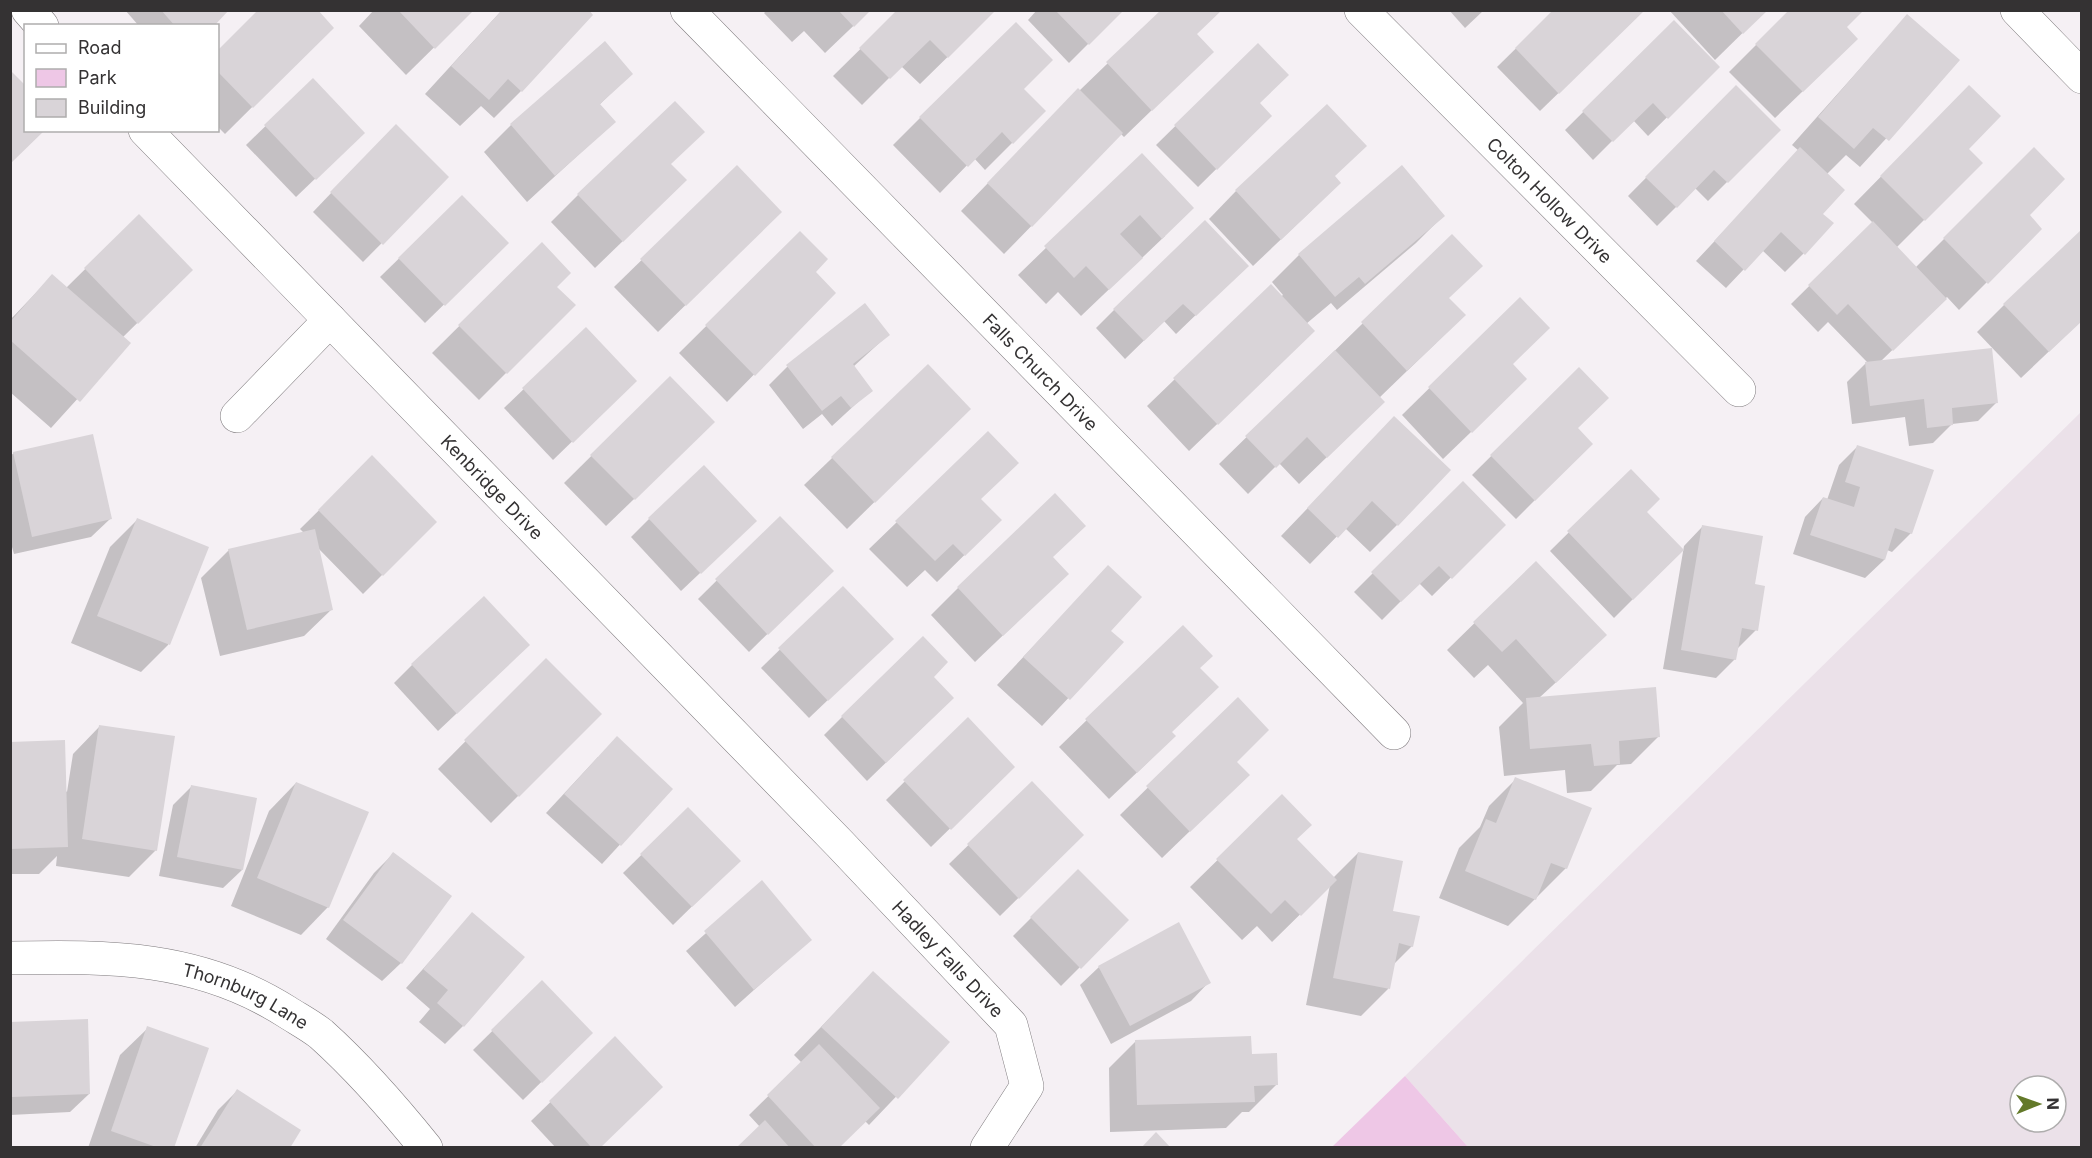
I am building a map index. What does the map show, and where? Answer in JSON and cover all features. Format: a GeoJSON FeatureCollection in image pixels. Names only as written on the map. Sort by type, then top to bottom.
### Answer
{"type":"FeatureCollection","features":[{"type":"Feature","properties":{"kind":"street"},"geometry":{"type":"LineString","coordinates":[[28,10],[40,24]]}},
{"type":"Feature","properties":{"kind":"street","name":"Falls Church Drive"},"geometry":{"type":"LineString","coordinates":[[687,10],[1394,734]]}},
{"type":"Feature","properties":{"kind":"street","name":"Colton Hollow Drive"},"geometry":{"type":"LineString","coordinates":[[1361,10],[1739,390]]}},
{"type":"Feature","properties":{"kind":"street"},"geometry":{"type":"LineString","coordinates":[[2017,10],[2082,77]]}},
{"type":"Feature","properties":{"kind":"street","name":"Kenbridge Drive"},"geometry":{"type":"LineString","coordinates":[[147,132],[840,844]]}},
{"type":"Feature","properties":{"kind":"street"},"geometry":{"type":"LineString","coordinates":[[237,416],[330,320]]}},
{"type":"Feature","properties":{"kind":"street","name":"Hadley Falls Drive"},"geometry":{"type":"LineString","coordinates":[[840,844],[1011,1026],[1027,1086],[987,1148]]}},
{"type":"Feature","properties":{"kind":"street","name":"Thornburg Lane"},"geometry":{"type":"LineString","coordinates":[[10,958],[82,957],[161,963],[198,971],[263,997],[319,1032],[369,1080],[426,1148]]}},
{"type":"Feature","properties":{"kind":"shaded area"},"geometry":{"type":"Polygon","coordinates":[[[2081,412],[2081,1147],[1468,1147],[1405,1076],[2081,412]]]}},
{"type":"Feature","properties":{"kind":"green space"},"geometry":{"type":"Polygon","coordinates":[[[1405,1076],[1468,1147],[1332,1147],[1405,1076]]]}},
{"type":"Feature","properties":{"kind":"building"},"geometry":{"type":"Polygon","coordinates":[[[161,10],[229,10],[216,24],[173,24],[161,10]]]}},
{"type":"Feature","properties":{"kind":"building"},"geometry":{"type":"Polygon","coordinates":[[[258,10],[318,10],[334,28],[253,108],[219,73],[219,49],[258,10]]]}},
{"type":"Feature","properties":{"kind":"building"},"geometry":{"type":"Polygon","coordinates":[[[398,10],[474,10],[435,49],[398,10]]]}},
{"type":"Feature","properties":{"kind":"building"},"geometry":{"type":"Polygon","coordinates":[[[502,10],[589,10],[593,15],[522,92],[508,79],[489,100],[451,66],[502,10]]]}},
{"type":"Feature","properties":{"kind":"building"},"geometry":{"type":"Polygon","coordinates":[[[838,10],[871,10],[854,27],[838,10]]]}},
{"type":"Feature","properties":{"kind":"building"},"geometry":{"type":"Polygon","coordinates":[[[897,10],[996,10],[948,58],[930,40],[890,79],[859,48],[897,10]]]}},
{"type":"Feature","properties":{"kind":"building"},"geometry":{"type":"Polygon","coordinates":[[[1055,10],[1124,10],[1089,45],[1055,10]]]}},
{"type":"Feature","properties":{"kind":"building"},"geometry":{"type":"Polygon","coordinates":[[[1161,10],[1222,10],[1197,34],[1214,52],[1152,111],[1106,62],[1161,10]]]}},
{"type":"Feature","properties":{"kind":"building"},"geometry":{"type":"Polygon","coordinates":[[[1553,10],[1645,10],[1559,94],[1515,48],[1553,10]]]}},
{"type":"Feature","properties":{"kind":"building"},"geometry":{"type":"Polygon","coordinates":[[[1721,10],[1768,10],[1743,34],[1721,10]]]}},
{"type":"Feature","properties":{"kind":"building"},"geometry":{"type":"Polygon","coordinates":[[[1789,10],[1864,10],[1847,27],[1858,39],[1803,92],[1755,44],[1789,10]]]}},
{"type":"Feature","properties":{"kind":"building"},"geometry":{"type":"Polygon","coordinates":[[[1907,14],[1960,60],[1889,141],[1873,128],[1854,149],[1818,117],[1907,14]]]}},
{"type":"Feature","properties":{"kind":"building"},"geometry":{"type":"Polygon","coordinates":[[[1674,20],[1720,67],[1668,119],[1653,103],[1613,142],[1582,111],[1674,20]]]}},
{"type":"Feature","properties":{"kind":"building"},"geometry":{"type":"Polygon","coordinates":[[[1016,22],[1053,60],[1024,89],[1046,111],[1013,144],[1002,132],[968,167],[919,117],[1016,22]]]}},
{"type":"Feature","properties":{"kind":"building"},"geometry":{"type":"Polygon","coordinates":[[[605,41],[633,74],[600,104],[616,122],[555,176],[510,124],[605,41]]]}},
{"type":"Feature","properties":{"kind":"building"},"geometry":{"type":"Polygon","coordinates":[[[1258,43],[1289,75],[1260,103],[1272,116],[1217,170],[1174,125],[1258,43]]]}},
{"type":"Feature","properties":{"kind":"building"},"geometry":{"type":"Polygon","coordinates":[[[10,70],[24,84],[24,132],[43,132],[10,164],[10,70]]]}},
{"type":"Feature","properties":{"kind":"building"},"geometry":{"type":"Polygon","coordinates":[[[313,78],[365,133],[316,180],[264,125],[313,78]]]}},
{"type":"Feature","properties":{"kind":"building"},"geometry":{"type":"Polygon","coordinates":[[[1736,85],[1781,130],[1728,183],[1714,170],[1677,208],[1645,177],[1736,85]]]}},
{"type":"Feature","properties":{"kind":"building"},"geometry":{"type":"Polygon","coordinates":[[[1969,85],[2001,116],[1969,149],[1983,163],[1925,221],[1880,176],[1969,85]]]}},
{"type":"Feature","properties":{"kind":"building"},"geometry":{"type":"Polygon","coordinates":[[[1078,88],[1123,133],[1032,227],[987,183],[1078,88]]]}},
{"type":"Feature","properties":{"kind":"building"},"geometry":{"type":"Polygon","coordinates":[[[675,101],[705,132],[671,164],[687,180],[623,242],[577,194],[675,101]]]}},
{"type":"Feature","properties":{"kind":"building"},"geometry":{"type":"Polygon","coordinates":[[[1327,104],[1367,146],[1335,176],[1341,183],[1281,240],[1235,190],[1327,104]]]}},
{"type":"Feature","properties":{"kind":"building"},"geometry":{"type":"Polygon","coordinates":[[[396,124],[449,177],[383,245],[330,192],[396,124]]]}},
{"type":"Feature","properties":{"kind":"building"},"geometry":{"type":"Polygon","coordinates":[[[1800,147],[1845,190],[1823,214],[1834,223],[1805,255],[1781,232],[1745,271],[1714,241],[1800,147]]]}},
{"type":"Feature","properties":{"kind":"building"},"geometry":{"type":"Polygon","coordinates":[[[2034,147],[2065,179],[2030,215],[2042,229],[1988,284],[1943,238],[2034,147]]]}},
{"type":"Feature","properties":{"kind":"building"},"geometry":{"type":"Polygon","coordinates":[[[1142,153],[1194,208],[1162,239],[1140,215],[1120,234],[1143,258],[1109,290],[1086,266],[1074,278],[1044,246],[1142,153]]]}},
{"type":"Feature","properties":{"kind":"building"},"geometry":{"type":"Polygon","coordinates":[[[737,165],[782,212],[686,306],[640,259],[737,165]]]}},
{"type":"Feature","properties":{"kind":"building"},"geometry":{"type":"Polygon","coordinates":[[[1402,165],[1445,216],[1365,284],[1359,277],[1335,297],[1298,254],[1402,165]]]}},
{"type":"Feature","properties":{"kind":"building"},"geometry":{"type":"Polygon","coordinates":[[[462,195],[509,243],[445,306],[398,258],[462,195]]]}},
{"type":"Feature","properties":{"kind":"building"},"geometry":{"type":"Polygon","coordinates":[[[139,214],[193,270],[138,324],[84,268],[139,214]]]}},
{"type":"Feature","properties":{"kind":"building"},"geometry":{"type":"Polygon","coordinates":[[[1205,220],[1249,266],[1196,316],[1183,304],[1144,341],[1113,309],[1205,220]]]}},
{"type":"Feature","properties":{"kind":"building"},"geometry":{"type":"Polygon","coordinates":[[[1873,221],[1947,299],[1893,351],[1848,304],[1837,315],[1808,285],[1873,221]]]}},
{"type":"Feature","properties":{"kind":"building"},"geometry":{"type":"Polygon","coordinates":[[[2082,229],[2082,321],[2049,352],[2003,304],[2082,229]]]}},
{"type":"Feature","properties":{"kind":"building"},"geometry":{"type":"Polygon","coordinates":[[[800,231],[828,259],[816,272],[836,293],[755,376],[705,325],[800,231]]]}},
{"type":"Feature","properties":{"kind":"building"},"geometry":{"type":"Polygon","coordinates":[[[1452,234],[1483,266],[1449,298],[1466,315],[1407,371],[1361,322],[1452,234]]]}},
{"type":"Feature","properties":{"kind":"building"},"geometry":{"type":"Polygon","coordinates":[[[542,242],[571,273],[557,287],[576,305],[507,374],[458,325],[542,242]]]}},
{"type":"Feature","properties":{"kind":"building"},"geometry":{"type":"Polygon","coordinates":[[[52,274],[131,343],[80,402],[10,340],[10,322],[52,274]]]}},
{"type":"Feature","properties":{"kind":"building"},"geometry":{"type":"Polygon","coordinates":[[[1271,284],[1315,331],[1218,425],[1173,378],[1271,284]]]}},
{"type":"Feature","properties":{"kind":"building"},"geometry":{"type":"Polygon","coordinates":[[[1520,297],[1550,328],[1513,364],[1527,379],[1472,433],[1428,387],[1520,297]]]}},
{"type":"Feature","properties":{"kind":"building"},"geometry":{"type":"Polygon","coordinates":[[[865,303],[890,335],[853,364],[873,391],[851,408],[841,396],[822,411],[786,365],[865,303]]]}},
{"type":"Feature","properties":{"kind":"building"},"geometry":{"type":"Polygon","coordinates":[[[586,327],[637,381],[573,443],[522,388],[586,327]]]}},
{"type":"Feature","properties":{"kind":"building"},"geometry":{"type":"Polygon","coordinates":[[[1992,348],[1998,403],[1952,408],[1953,425],[1927,428],[1924,399],[1870,406],[1865,362],[1992,348]]]}},
{"type":"Feature","properties":{"kind":"building"},"geometry":{"type":"Polygon","coordinates":[[[1335,350],[1385,402],[1327,458],[1307,437],[1276,468],[1245,436],[1335,350]]]}},
{"type":"Feature","properties":{"kind":"building"},"geometry":{"type":"Polygon","coordinates":[[[928,364],[971,409],[875,503],[831,457],[928,364]]]}},
{"type":"Feature","properties":{"kind":"building"},"geometry":{"type":"Polygon","coordinates":[[[1579,367],[1609,398],[1578,428],[1593,444],[1535,501],[1490,455],[1579,367]]]}},
{"type":"Feature","properties":{"kind":"building"},"geometry":{"type":"Polygon","coordinates":[[[670,376],[715,422],[635,500],[590,455],[670,376]]]}},
{"type":"Feature","properties":{"kind":"building"},"geometry":{"type":"Polygon","coordinates":[[[1394,416],[1451,470],[1398,526],[1372,501],[1338,538],[1307,508],[1394,416]]]}},
{"type":"Feature","properties":{"kind":"building"},"geometry":{"type":"Polygon","coordinates":[[[988,431],[1019,463],[981,499],[1002,520],[965,556],[953,544],[935,561],[895,521],[988,431]]]}},
{"type":"Feature","properties":{"kind":"building"},"geometry":{"type":"Polygon","coordinates":[[[93,434],[112,519],[32,537],[13,452],[93,434]]]}},
{"type":"Feature","properties":{"kind":"building"},"geometry":{"type":"Polygon","coordinates":[[[1857,445],[1934,470],[1912,534],[1895,528],[1885,560],[1810,535],[1823,497],[1854,507],[1860,487],[1845,482],[1857,445]]]}},
{"type":"Feature","properties":{"kind":"building"},"geometry":{"type":"Polygon","coordinates":[[[372,455],[437,522],[383,576],[318,510],[372,455]]]}},
{"type":"Feature","properties":{"kind":"building"},"geometry":{"type":"Polygon","coordinates":[[[704,465],[757,521],[701,574],[648,518],[704,465]]]}},
{"type":"Feature","properties":{"kind":"building"},"geometry":{"type":"Polygon","coordinates":[[[1631,469],[1660,499],[1647,512],[1684,550],[1633,600],[1567,531],[1631,469]]]}},
{"type":"Feature","properties":{"kind":"building"},"geometry":{"type":"Polygon","coordinates":[[[1463,481],[1506,525],[1452,579],[1439,566],[1401,602],[1371,572],[1463,481]]]}},
{"type":"Feature","properties":{"kind":"building"},"geometry":{"type":"Polygon","coordinates":[[[1055,493],[1086,526],[1053,557],[1069,574],[1003,636],[957,587],[1055,493]]]}},
{"type":"Feature","properties":{"kind":"building"},"geometry":{"type":"Polygon","coordinates":[[[780,516],[834,571],[768,635],[715,579],[780,516]]]}},
{"type":"Feature","properties":{"kind":"building"},"geometry":{"type":"Polygon","coordinates":[[[137,518],[209,547],[170,645],[97,616],[137,518]]]}},
{"type":"Feature","properties":{"kind":"building"},"geometry":{"type":"Polygon","coordinates":[[[1702,525],[1763,536],[1755,584],[1765,586],[1758,631],[1742,628],[1736,660],[1681,650],[1702,525]]]}},
{"type":"Feature","properties":{"kind":"building"},"geometry":{"type":"Polygon","coordinates":[[[315,529],[333,610],[247,630],[228,549],[315,529]]]}},
{"type":"Feature","properties":{"kind":"building"},"geometry":{"type":"Polygon","coordinates":[[[1536,561],[1607,635],[1556,683],[1516,639],[1502,652],[1473,622],[1536,561]]]}},
{"type":"Feature","properties":{"kind":"building"},"geometry":{"type":"Polygon","coordinates":[[[1108,565],[1142,597],[1111,631],[1124,642],[1070,700],[1023,657],[1108,565]]]}},
{"type":"Feature","properties":{"kind":"building"},"geometry":{"type":"Polygon","coordinates":[[[843,586],[894,639],[828,701],[778,648],[843,586]]]}},
{"type":"Feature","properties":{"kind":"building"},"geometry":{"type":"Polygon","coordinates":[[[484,596],[530,645],[457,714],[411,664],[484,596]]]}},
{"type":"Feature","properties":{"kind":"building"},"geometry":{"type":"Polygon","coordinates":[[[1183,625],[1213,656],[1200,668],[1219,687],[1172,732],[1176,736],[1137,773],[1085,719],[1183,625]]]}},
{"type":"Feature","properties":{"kind":"building"},"geometry":{"type":"Polygon","coordinates":[[[923,636],[948,662],[934,677],[954,698],[886,763],[841,716],[923,636]]]}},
{"type":"Feature","properties":{"kind":"building"},"geometry":{"type":"Polygon","coordinates":[[[546,658],[602,714],[519,797],[464,740],[546,658]]]}},
{"type":"Feature","properties":{"kind":"building"},"geometry":{"type":"Polygon","coordinates":[[[1656,687],[1660,737],[1619,741],[1620,764],[1594,766],[1591,744],[1530,749],[1526,698],[1656,687]]]}},
{"type":"Feature","properties":{"kind":"building"},"geometry":{"type":"Polygon","coordinates":[[[1238,697],[1269,730],[1237,762],[1250,775],[1190,832],[1146,786],[1238,697]]]}},
{"type":"Feature","properties":{"kind":"building"},"geometry":{"type":"Polygon","coordinates":[[[968,717],[1015,767],[951,830],[903,780],[968,717]]]}},
{"type":"Feature","properties":{"kind":"building"},"geometry":{"type":"Polygon","coordinates":[[[99,725],[175,736],[157,851],[82,839],[99,725]]]}},
{"type":"Feature","properties":{"kind":"building"},"geometry":{"type":"Polygon","coordinates":[[[617,736],[673,789],[621,846],[564,794],[617,736]]]}},
{"type":"Feature","properties":{"kind":"building"},"geometry":{"type":"Polygon","coordinates":[[[65,740],[68,847],[10,849],[10,742],[65,740]]]}},
{"type":"Feature","properties":{"kind":"building"},"geometry":{"type":"Polygon","coordinates":[[[1515,777],[1592,808],[1567,869],[1551,863],[1536,900],[1465,871],[1486,819],[1496,823],[1515,777]]]}},
{"type":"Feature","properties":{"kind":"building"},"geometry":{"type":"Polygon","coordinates":[[[1032,781],[1084,835],[1019,899],[967,844],[1032,781]]]}},
{"type":"Feature","properties":{"kind":"building"},"geometry":{"type":"Polygon","coordinates":[[[296,782],[369,812],[329,908],[257,878],[296,782]]]}},
{"type":"Feature","properties":{"kind":"building"},"geometry":{"type":"Polygon","coordinates":[[[191,785],[257,798],[243,870],[177,857],[191,785]]]}},
{"type":"Feature","properties":{"kind":"building"},"geometry":{"type":"Polygon","coordinates":[[[1282,794],[1312,825],[1297,839],[1337,880],[1301,916],[1285,900],[1271,914],[1216,859],[1282,794]]]}},
{"type":"Feature","properties":{"kind":"building"},"geometry":{"type":"Polygon","coordinates":[[[688,807],[741,861],[692,907],[640,854],[688,807]]]}},
{"type":"Feature","properties":{"kind":"building"},"geometry":{"type":"Polygon","coordinates":[[[393,852],[452,896],[402,964],[343,920],[393,852]]]}},
{"type":"Feature","properties":{"kind":"building"},"geometry":{"type":"Polygon","coordinates":[[[1358,852],[1403,861],[1393,911],[1420,916],[1413,947],[1399,943],[1390,989],[1333,978],[1358,852]]]}},
{"type":"Feature","properties":{"kind":"building"},"geometry":{"type":"Polygon","coordinates":[[[1078,869],[1129,920],[1081,969],[1030,917],[1078,869]]]}},
{"type":"Feature","properties":{"kind":"building"},"geometry":{"type":"Polygon","coordinates":[[[762,880],[812,940],[754,990],[704,931],[762,880]]]}},
{"type":"Feature","properties":{"kind":"building"},"geometry":{"type":"Polygon","coordinates":[[[472,912],[525,957],[464,1027],[437,1003],[448,990],[423,969],[472,912]]]}},
{"type":"Feature","properties":{"kind":"building"},"geometry":{"type":"Polygon","coordinates":[[[1179,922],[1211,983],[1130,1026],[1098,966],[1179,922]]]}},
{"type":"Feature","properties":{"kind":"building"},"geometry":{"type":"Polygon","coordinates":[[[873,971],[950,1042],[898,1099],[821,1027],[873,971]]]}},
{"type":"Feature","properties":{"kind":"building"},"geometry":{"type":"Polygon","coordinates":[[[542,980],[593,1033],[542,1083],[491,1030],[542,980]]]}},
{"type":"Feature","properties":{"kind":"building"},"geometry":{"type":"Polygon","coordinates":[[[88,1019],[90,1094],[12,1097],[10,1022],[88,1019]]]}},
{"type":"Feature","properties":{"kind":"building"},"geometry":{"type":"Polygon","coordinates":[[[147,1026],[209,1048],[174,1148],[159,1148],[111,1131],[147,1026]]]}},
{"type":"Feature","properties":{"kind":"building"},"geometry":{"type":"Polygon","coordinates":[[[615,1036],[663,1087],[600,1148],[592,1148],[549,1101],[615,1036]]]}},
{"type":"Feature","properties":{"kind":"building"},"geometry":{"type":"Polygon","coordinates":[[[1251,1036],[1252,1054],[1277,1053],[1278,1085],[1254,1086],[1255,1102],[1137,1105],[1135,1040],[1251,1036]]]}},
{"type":"Feature","properties":{"kind":"building"},"geometry":{"type":"Polygon","coordinates":[[[819,1044],[880,1108],[839,1148],[816,1148],[767,1095],[819,1044]]]}},
{"type":"Feature","properties":{"kind":"building"},"geometry":{"type":"Polygon","coordinates":[[[237,1089],[301,1130],[290,1148],[200,1148],[237,1089]]]}},
{"type":"Feature","properties":{"kind":"building"},"geometry":{"type":"Polygon","coordinates":[[[765,1120],[790,1148],[736,1148],[765,1120]]]}},
{"type":"Feature","properties":{"kind":"building"},"geometry":{"type":"Polygon","coordinates":[[[1156,1132],[1171,1148],[1141,1148],[1156,1132]]]}}]}
